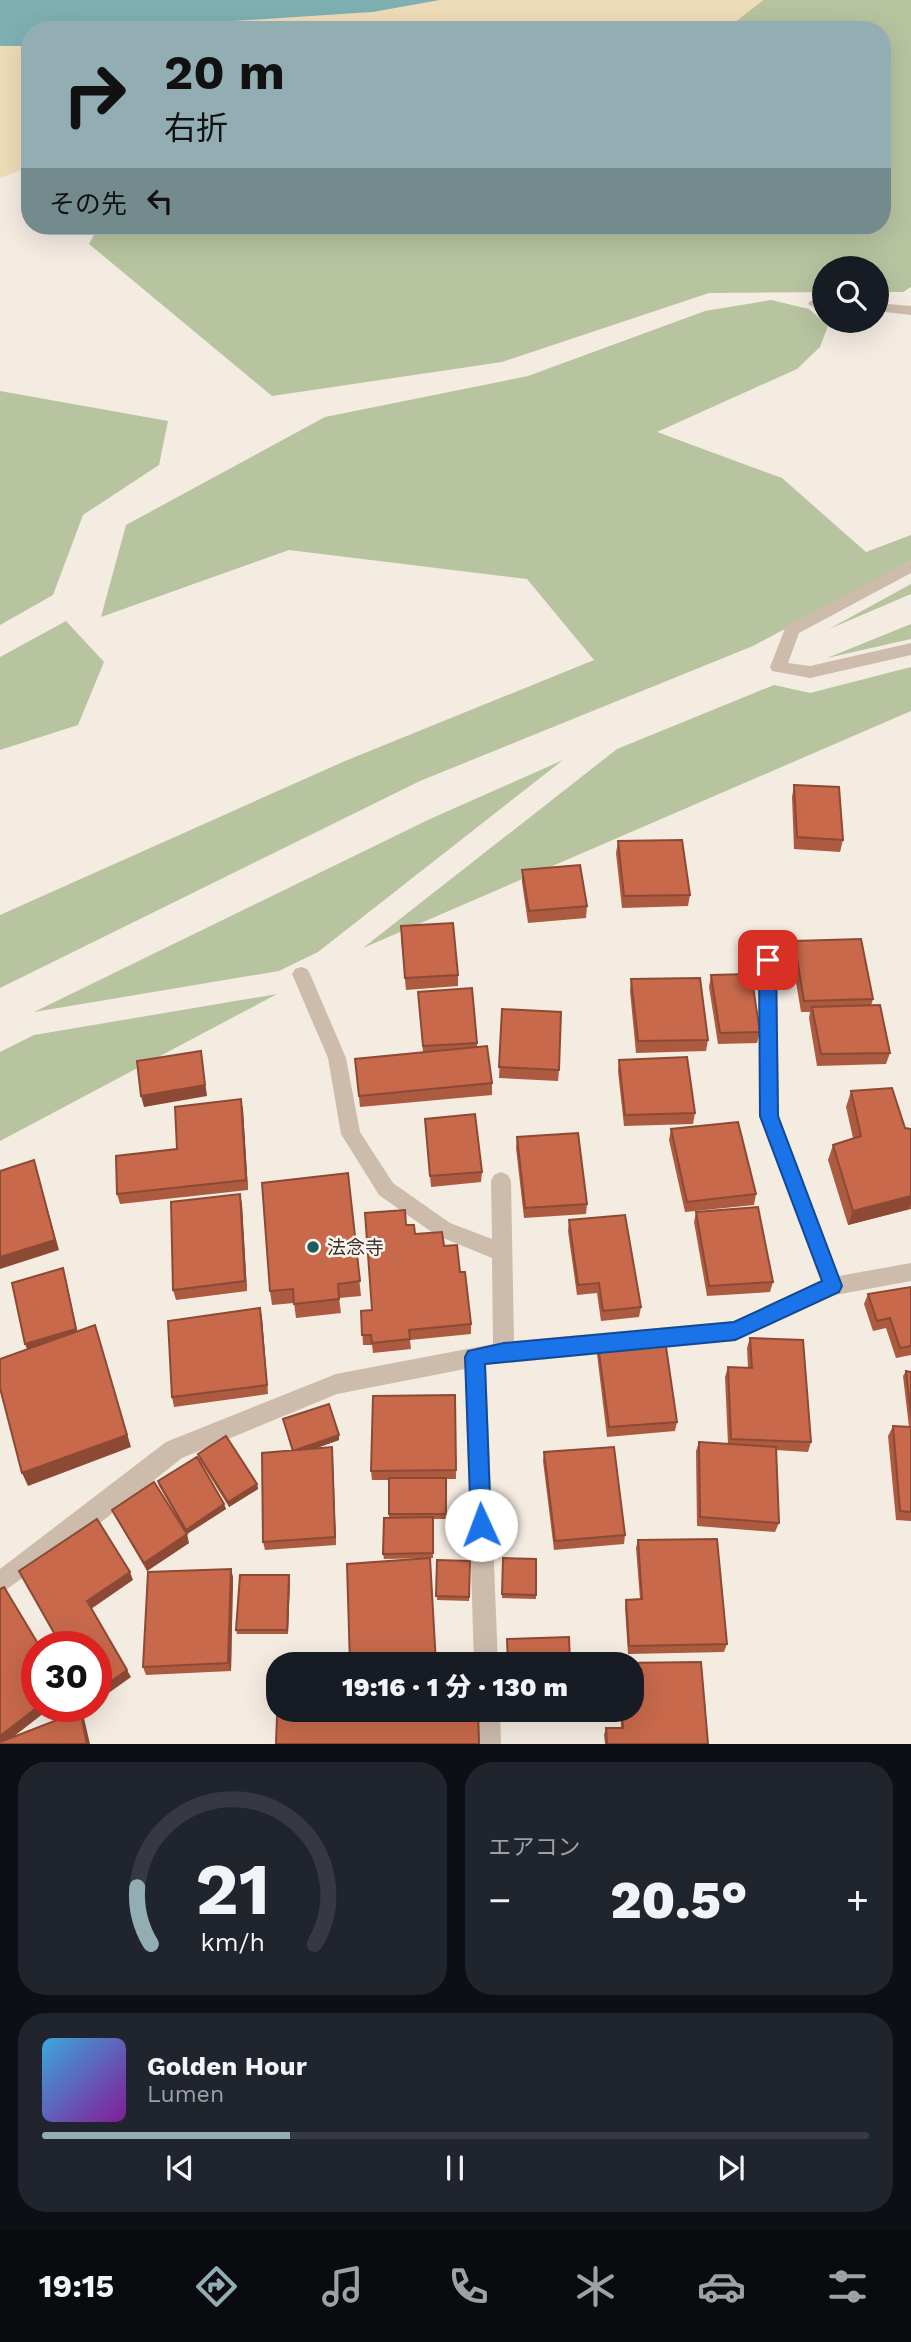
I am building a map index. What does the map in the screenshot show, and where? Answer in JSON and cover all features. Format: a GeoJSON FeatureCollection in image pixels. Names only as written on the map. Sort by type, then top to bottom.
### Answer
{"type":"FeatureCollection","features":[{"type":"Feature","properties":{"kind":"street"},"geometry":{"type":"LineString","coordinates":[[889,308],[910,309]]}},
{"type":"Feature","properties":{"kind":"street"},"geometry":{"type":"LineString","coordinates":[[911,566],[792,630],[778,667],[810,672],[911,649]]}},
{"type":"Feature","properties":{"kind":"street"},"geometry":{"type":"LineString","coordinates":[[768,960],[769,1116],[833,1286]]}},
{"type":"Feature","properties":{"kind":"street"},"geometry":{"type":"LineString","coordinates":[[301,974],[337,1058],[351,1133],[386,1189],[443,1229],[502,1254]]}},
{"type":"Feature","properties":{"kind":"street"},"geometry":{"type":"LineString","coordinates":[[501,1181],[504,1352]]}},
{"type":"Feature","properties":{"kind":"street"},"geometry":{"type":"LineString","coordinates":[[0,1583],[174,1450],[336,1384],[504,1352],[735,1331],[833,1286],[911,1272]]}},
{"type":"Feature","properties":{"kind":"street"},"geometry":{"type":"LineString","coordinates":[[475,1357],[486,1652]]}},
{"type":"Feature","properties":{"kind":"street"},"geometry":{"type":"LineString","coordinates":[[488,1722],[489,1744]]}},
{"type":"Feature","properties":{"kind":"green space"},"geometry":{"type":"Polygon","coordinates":[[[763,0],[911,0],[911,287],[903,292],[889,292],[889,256],[812,256],[812,292],[709,293],[502,362],[272,396],[89,244],[94,235],[891,235],[891,21],[736,21],[763,0]]]}},
{"type":"Feature","properties":{"kind":"green space"},"geometry":{"type":"Polygon","coordinates":[[[771,300],[809,309],[812,312],[812,333],[825,333],[820,347],[797,369],[657,432],[782,478],[866,552],[911,535],[911,561],[753,646],[420,781],[0,988],[0,915],[345,761],[594,660],[527,579],[289,550],[101,617],[126,525],[325,417],[528,376],[705,311],[771,300]]]}},
{"type":"Feature","properties":{"kind":"green space"},"geometry":{"type":"Polygon","coordinates":[[[0,391],[168,421],[159,465],[83,515],[53,595],[0,625],[0,391]]]}},
{"type":"Feature","properties":{"kind":"green space"},"geometry":{"type":"Polygon","coordinates":[[[911,584],[911,594],[829,629],[911,584]]]}},
{"type":"Feature","properties":{"kind":"green space"},"geometry":{"type":"Polygon","coordinates":[[[66,621],[104,662],[78,725],[0,750],[0,657],[66,621]]]}},
{"type":"Feature","properties":{"kind":"green space"},"geometry":{"type":"Polygon","coordinates":[[[911,624],[911,639],[827,658],[911,624]]]}},
{"type":"Feature","properties":{"kind":"green space"},"geometry":{"type":"Polygon","coordinates":[[[911,667],[911,711],[363,948],[617,749],[774,685],[810,693],[911,667]]]}},
{"type":"Feature","properties":{"kind":"green space"},"geometry":{"type":"Polygon","coordinates":[[[563,760],[318,952],[279,971],[34,1012],[430,819],[563,760]]]}},
{"type":"Feature","properties":{"kind":"green space"},"geometry":{"type":"Polygon","coordinates":[[[277,994],[0,1141],[0,1052],[34,1035],[277,994]]]}},
{"type":"Feature","properties":{"kind":"sand"},"geometry":{"type":"Polygon","coordinates":[[[440,0],[763,0],[736,21],[234,21],[373,12],[440,0]]]}},
{"type":"Feature","properties":{"kind":"sand"},"geometry":{"type":"Polygon","coordinates":[[[0,46],[21,46],[21,170],[0,178],[0,46]]]}},
{"type":"Feature","properties":{"kind":"water"},"geometry":{"type":"Polygon","coordinates":[[[0,0],[440,0],[373,12],[234,21],[21,21],[21,46],[0,46],[0,0]]]}},
{"type":"Feature","properties":{"kind":"building"},"geometry":{"type":"Polygon","coordinates":[[[794,785],[839,787],[843,840],[797,837],[794,785]]]}},
{"type":"Feature","properties":{"kind":"building"},"geometry":{"type":"Polygon","coordinates":[[[682,840],[690,895],[624,896],[618,841],[682,840]]]}},
{"type":"Feature","properties":{"kind":"building"},"geometry":{"type":"Polygon","coordinates":[[[580,865],[587,906],[529,911],[522,870],[580,865]]]}},
{"type":"Feature","properties":{"kind":"building"},"geometry":{"type":"Polygon","coordinates":[[[453,923],[458,975],[405,978],[401,926],[453,923]]]}},
{"type":"Feature","properties":{"kind":"building"},"geometry":{"type":"Polygon","coordinates":[[[861,939],[873,999],[804,1001],[794,941],[861,939]]]}},
{"type":"Feature","properties":{"kind":"building"},"geometry":{"type":"Polygon","coordinates":[[[751,974],[760,1032],[720,1033],[711,975],[751,974]]]}},
{"type":"Feature","properties":{"kind":"building"},"geometry":{"type":"Polygon","coordinates":[[[700,978],[708,1040],[638,1041],[631,979],[700,978]]]}},
{"type":"Feature","properties":{"kind":"building"},"geometry":{"type":"Polygon","coordinates":[[[472,988],[477,1043],[423,1046],[418,992],[472,988]]]}},
{"type":"Feature","properties":{"kind":"building"},"geometry":{"type":"Polygon","coordinates":[[[880,1005],[890,1053],[821,1054],[812,1007],[880,1005]]]}},
{"type":"Feature","properties":{"kind":"building"},"geometry":{"type":"Polygon","coordinates":[[[502,1009],[561,1012],[559,1070],[499,1067],[502,1009]]]}},
{"type":"Feature","properties":{"kind":"building"},"geometry":{"type":"Polygon","coordinates":[[[487,1046],[492,1083],[359,1096],[355,1059],[487,1046]]]}},
{"type":"Feature","properties":{"kind":"building"},"geometry":{"type":"Polygon","coordinates":[[[201,1051],[205,1085],[141,1096],[137,1061],[201,1051]]]}},
{"type":"Feature","properties":{"kind":"building"},"geometry":{"type":"Polygon","coordinates":[[[687,1057],[695,1113],[625,1115],[619,1060],[687,1057]]]}},
{"type":"Feature","properties":{"kind":"building"},"geometry":{"type":"Polygon","coordinates":[[[892,1088],[905,1128],[911,1129],[911,1196],[853,1211],[833,1145],[861,1136],[851,1091],[892,1088]]]}},
{"type":"Feature","properties":{"kind":"building"},"geometry":{"type":"Polygon","coordinates":[[[241,1099],[246,1180],[117,1194],[116,1156],[177,1149],[175,1107],[241,1099]]]}},
{"type":"Feature","properties":{"kind":"building"},"geometry":{"type":"Polygon","coordinates":[[[475,1114],[482,1172],[430,1176],[425,1119],[475,1114]]]}},
{"type":"Feature","properties":{"kind":"building"},"geometry":{"type":"Polygon","coordinates":[[[738,1122],[756,1194],[687,1202],[671,1129],[738,1122]]]}},
{"type":"Feature","properties":{"kind":"building"},"geometry":{"type":"Polygon","coordinates":[[[578,1133],[587,1204],[525,1208],[517,1137],[578,1133]]]}},
{"type":"Feature","properties":{"kind":"building"},"geometry":{"type":"Polygon","coordinates":[[[34,1160],[55,1240],[0,1257],[0,1171],[34,1160]]]}},
{"type":"Feature","properties":{"kind":"building"},"geometry":{"type":"Polygon","coordinates":[[[348,1173],[360,1281],[338,1284],[339,1299],[294,1304],[293,1289],[270,1291],[262,1183],[348,1173]]]}},
{"type":"Feature","properties":{"kind":"building"},"geometry":{"type":"Polygon","coordinates":[[[240,1194],[245,1281],[173,1290],[171,1202],[240,1194]]]}},
{"type":"Feature","properties":{"kind":"building"},"geometry":{"type":"Polygon","coordinates":[[[758,1207],[773,1282],[709,1286],[696,1212],[758,1207]]]}},
{"type":"Feature","properties":{"kind":"building"},"geometry":{"type":"Polygon","coordinates":[[[405,1210],[406,1225],[414,1225],[415,1234],[442,1232],[444,1246],[457,1245],[460,1272],[465,1272],[471,1324],[409,1330],[410,1339],[372,1343],[371,1335],[362,1335],[361,1311],[372,1310],[365,1213],[405,1210]]]}},
{"type":"Feature","properties":{"kind":"building"},"geometry":{"type":"Polygon","coordinates":[[[625,1215],[641,1307],[603,1311],[599,1283],[578,1285],[569,1220],[625,1215]]]}},
{"type":"Feature","properties":{"kind":"building"},"geometry":{"type":"Polygon","coordinates":[[[63,1268],[76,1329],[25,1344],[12,1283],[63,1268]]]}},
{"type":"Feature","properties":{"kind":"building"},"geometry":{"type":"Polygon","coordinates":[[[911,1287],[911,1346],[900,1348],[890,1318],[877,1321],[868,1294],[911,1287]]]}},
{"type":"Feature","properties":{"kind":"building"},"geometry":{"type":"Polygon","coordinates":[[[260,1308],[267,1385],[172,1397],[168,1321],[260,1308]]]}},
{"type":"Feature","properties":{"kind":"building"},"geometry":{"type":"Polygon","coordinates":[[[95,1325],[127,1435],[22,1473],[0,1388],[0,1359],[95,1325]]]}},
{"type":"Feature","properties":{"kind":"building"},"geometry":{"type":"Polygon","coordinates":[[[750,1338],[803,1340],[811,1442],[731,1439],[728,1367],[752,1368],[750,1338]]]}},
{"type":"Feature","properties":{"kind":"building"},"geometry":{"type":"Polygon","coordinates":[[[665,1340],[677,1422],[609,1427],[598,1345],[665,1340]]]}},
{"type":"Feature","properties":{"kind":"building"},"geometry":{"type":"Polygon","coordinates":[[[906,1371],[911,1372],[911,1416],[906,1371]]]}},
{"type":"Feature","properties":{"kind":"building"},"geometry":{"type":"Polygon","coordinates":[[[455,1395],[456,1470],[371,1471],[373,1396],[455,1395]]]}},
{"type":"Feature","properties":{"kind":"building"},"geometry":{"type":"Polygon","coordinates":[[[329,1404],[339,1435],[293,1451],[283,1419],[329,1404]]]}},
{"type":"Feature","properties":{"kind":"building"},"geometry":{"type":"Polygon","coordinates":[[[893,1426],[911,1427],[911,1512],[900,1511],[893,1426]]]}},
{"type":"Feature","properties":{"kind":"building"},"geometry":{"type":"Polygon","coordinates":[[[226,1436],[257,1484],[228,1502],[198,1454],[226,1436]]]}},
{"type":"Feature","properties":{"kind":"building"},"geometry":{"type":"Polygon","coordinates":[[[699,1442],[776,1447],[779,1523],[700,1517],[699,1442]]]}},
{"type":"Feature","properties":{"kind":"building"},"geometry":{"type":"Polygon","coordinates":[[[332,1447],[335,1537],[263,1542],[262,1453],[332,1447]]]}},
{"type":"Feature","properties":{"kind":"building"},"geometry":{"type":"Polygon","coordinates":[[[614,1447],[625,1535],[555,1541],[544,1452],[614,1447]]]}},
{"type":"Feature","properties":{"kind":"building"},"geometry":{"type":"Polygon","coordinates":[[[197,1457],[224,1504],[186,1530],[158,1481],[197,1457]]]}},
{"type":"Feature","properties":{"kind":"building"},"geometry":{"type":"Polygon","coordinates":[[[389,1478],[446,1478],[446,1514],[389,1514],[389,1478]]]}},
{"type":"Feature","properties":{"kind":"building"},"geometry":{"type":"Polygon","coordinates":[[[154,1482],[187,1534],[144,1563],[112,1510],[154,1482]]]}},
{"type":"Feature","properties":{"kind":"building"},"geometry":{"type":"Polygon","coordinates":[[[433,1517],[433,1553],[383,1554],[384,1518],[433,1517]]]}},
{"type":"Feature","properties":{"kind":"building"},"geometry":{"type":"Polygon","coordinates":[[[97,1519],[130,1572],[87,1601],[104,1631],[53,1631],[19,1571],[97,1519]]]}},
{"type":"Feature","properties":{"kind":"building"},"geometry":{"type":"Polygon","coordinates":[[[717,1539],[727,1644],[629,1646],[626,1600],[642,1599],[638,1540],[717,1539]]]}},
{"type":"Feature","properties":{"kind":"building"},"geometry":{"type":"Polygon","coordinates":[[[430,1558],[435,1652],[350,1652],[347,1564],[430,1558]]]}},
{"type":"Feature","properties":{"kind":"building"},"geometry":{"type":"Polygon","coordinates":[[[503,1558],[536,1559],[536,1595],[502,1594],[503,1558]]]}},
{"type":"Feature","properties":{"kind":"building"},"geometry":{"type":"Polygon","coordinates":[[[437,1560],[470,1561],[469,1597],[436,1596],[437,1560]]]}},
{"type":"Feature","properties":{"kind":"building"},"geometry":{"type":"Polygon","coordinates":[[[231,1569],[228,1663],[143,1667],[148,1572],[231,1569]]]}},
{"type":"Feature","properties":{"kind":"building"},"geometry":{"type":"Polygon","coordinates":[[[240,1575],[289,1575],[287,1630],[236,1630],[240,1575]]]}},
{"type":"Feature","properties":{"kind":"building"},"geometry":{"type":"Polygon","coordinates":[[[4,1587],[30,1631],[21,1631],[21,1720],[0,1736],[0,1589],[4,1587]]]}},
{"type":"Feature","properties":{"kind":"building"},"geometry":{"type":"Polygon","coordinates":[[[569,1637],[570,1652],[508,1652],[507,1639],[569,1637]]]}},
{"type":"Feature","properties":{"kind":"building"},"geometry":{"type":"Polygon","coordinates":[[[112,1644],[127,1670],[112,1681],[112,1644]]]}},
{"type":"Feature","properties":{"kind":"building"},"geometry":{"type":"Polygon","coordinates":[[[701,1662],[708,1744],[607,1744],[606,1728],[623,1728],[623,1722],[644,1722],[644,1663],[701,1662]]]}},
{"type":"Feature","properties":{"kind":"building"},"geometry":{"type":"Polygon","coordinates":[[[52,1722],[82,1722],[87,1744],[0,1744],[52,1722]]]}},
{"type":"Feature","properties":{"kind":"building"},"geometry":{"type":"Polygon","coordinates":[[[277,1722],[478,1722],[479,1744],[276,1744],[277,1722]]]}},
{"type":"Feature","properties":{"kind":"place","name":"法念寺"},"geometry":{"type":"Point","coordinates":[313,1247]}},
{"type":"Feature","properties":{"kind":"route"},"geometry":{"type":"LineString","coordinates":[[481,1525],[475,1357],[735,1331],[833,1286],[769,1116],[768,960]]}}]}
